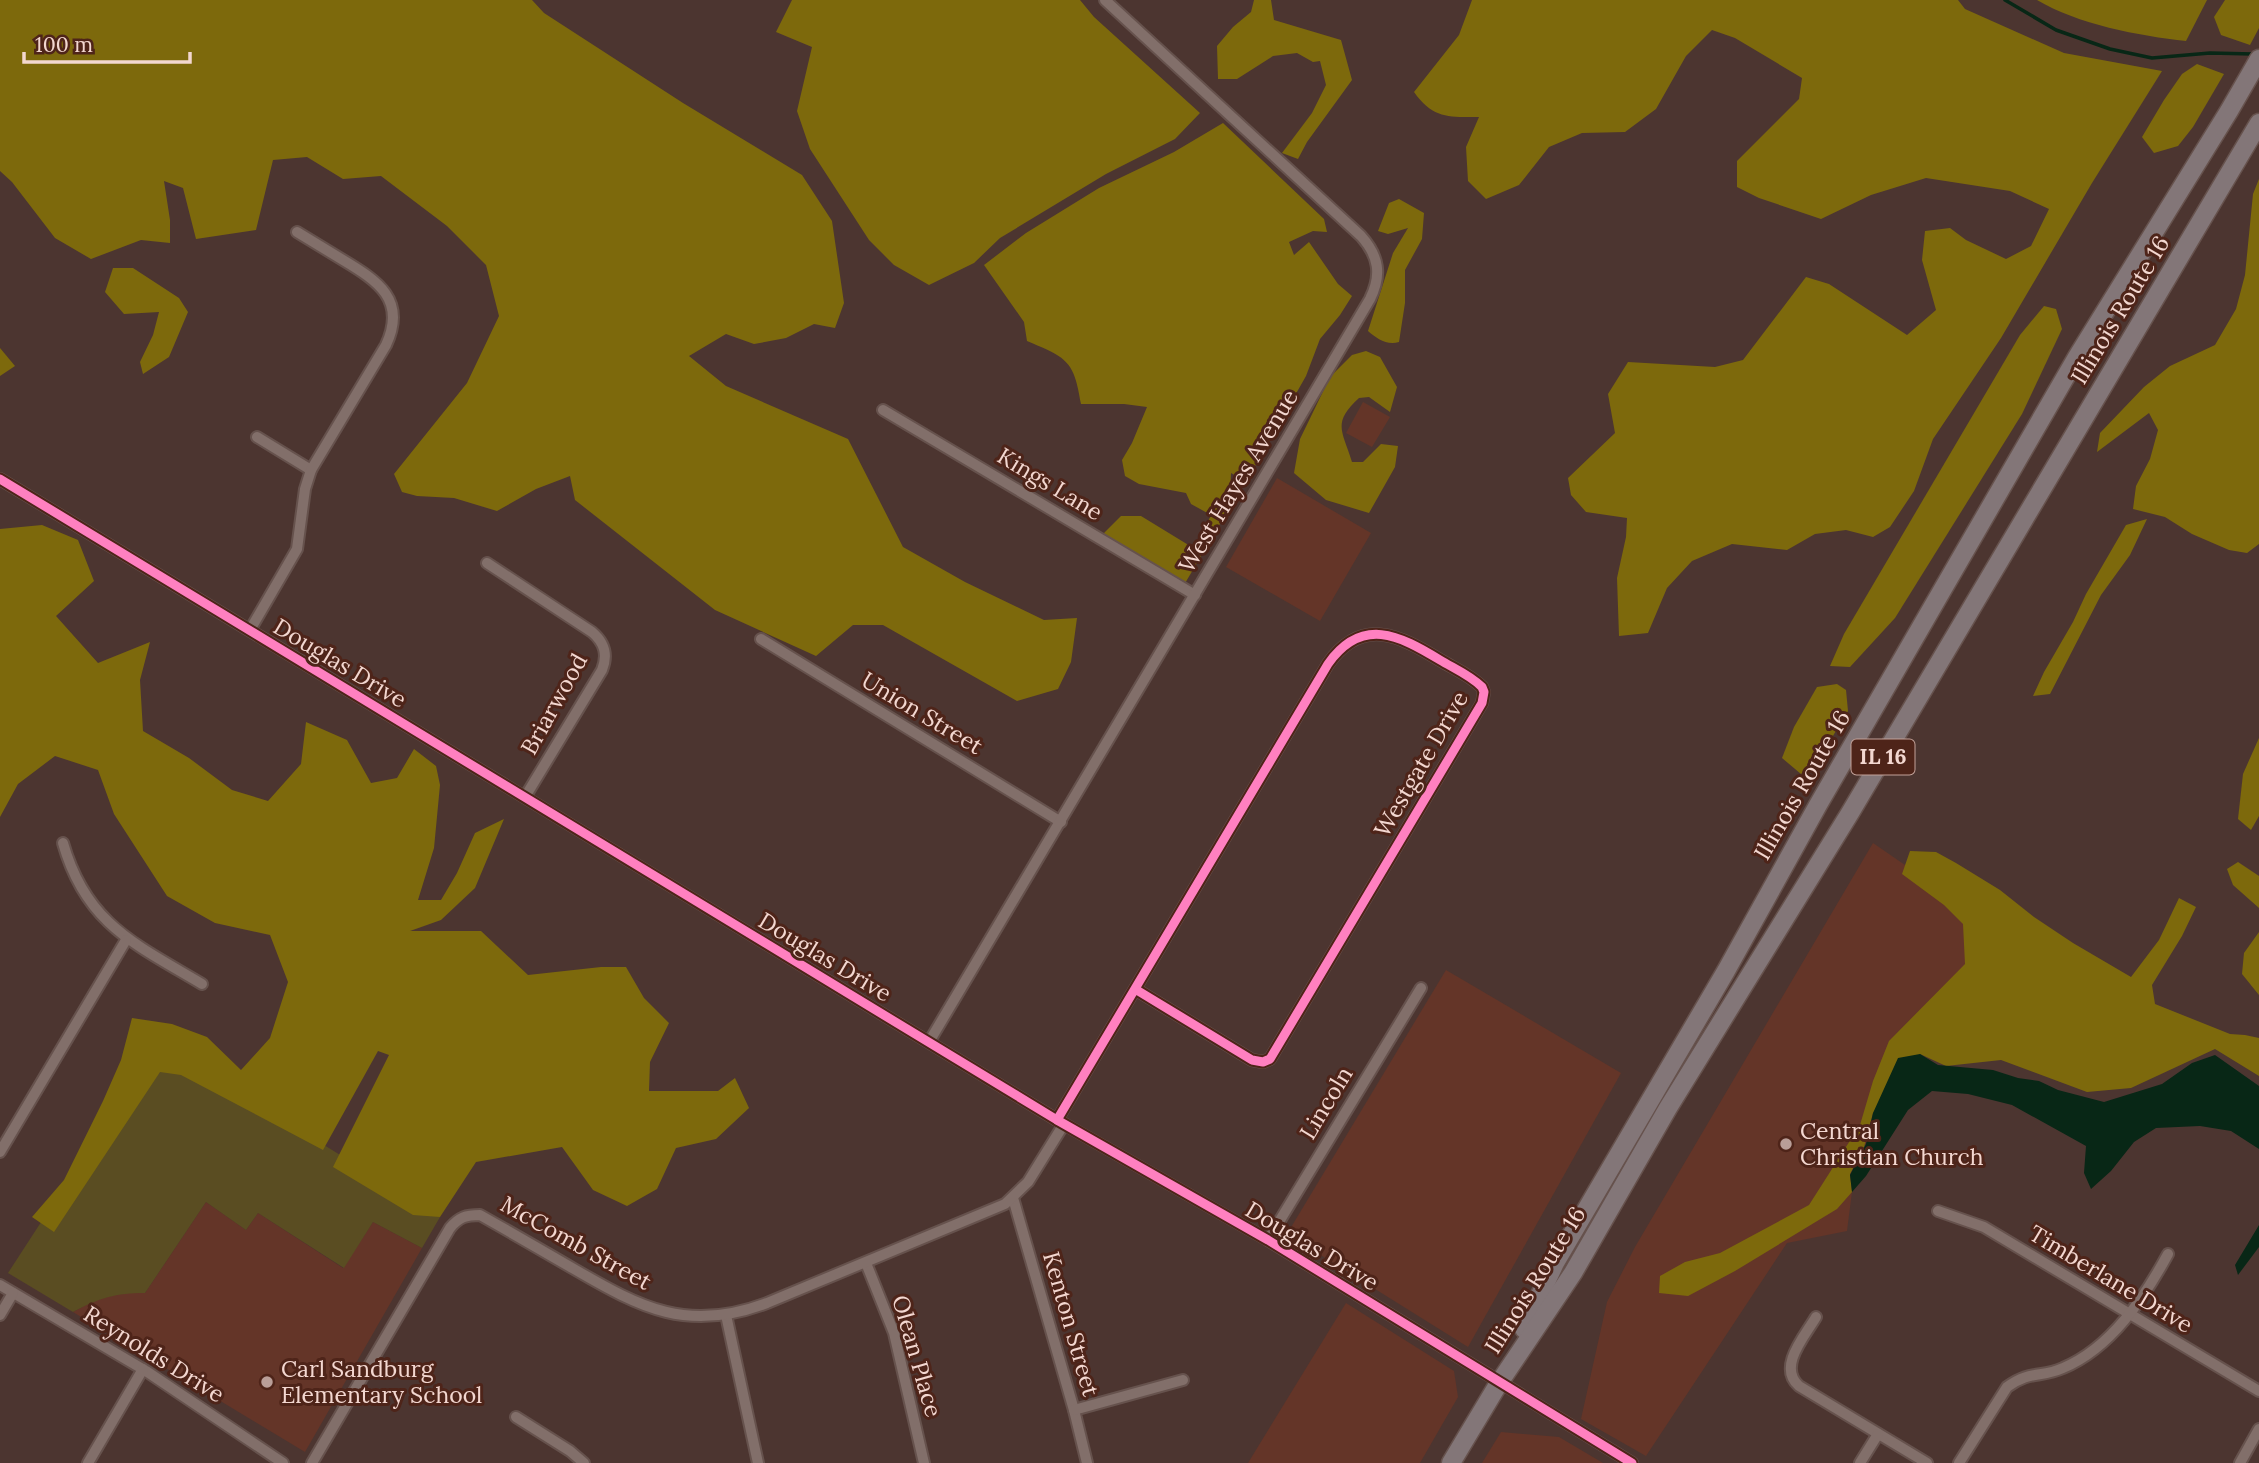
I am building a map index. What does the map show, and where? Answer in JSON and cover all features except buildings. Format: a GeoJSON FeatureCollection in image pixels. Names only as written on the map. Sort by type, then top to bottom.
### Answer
{"type":"FeatureCollection","features":[{"type":"Feature","properties":{"kind":"main road","name":"Illinois Route 16"},"geometry":{"type":"LineString","coordinates":[[1499,1383],[1555,1263],[1726,971],[1818,805],[2077,357],[2259,59]]}},
{"type":"Feature","properties":{"kind":"main road","name":"Illinois Route 16"},"geometry":{"type":"LineString","coordinates":[[1499,1383],[1573,1273],[1668,1108],[1850,813],[2258,124]]}},
{"type":"Feature","properties":{"kind":"main road","name":"IL 16"},"geometry":{"type":"LineString","coordinates":[[1451,1463],[1499,1383]]}},
{"type":"Feature","properties":{"kind":"street","name":"West Hayes Avenue"},"geometry":{"type":"LineString","coordinates":[[929,1042],[1370,299],[1378,278],[1378,266],[1370,245],[1105,0]]}},
{"type":"Feature","properties":{"kind":"street"},"geometry":{"type":"LineString","coordinates":[[250,631],[297,549],[305,489],[312,470],[386,345],[393,323],[393,311],[384,290],[376,281],[297,232]]}},
{"type":"Feature","properties":{"kind":"street","name":"Kings Lane"},"geometry":{"type":"LineString","coordinates":[[883,410],[1195,595]]}},
{"type":"Feature","properties":{"kind":"street"},"geometry":{"type":"LineString","coordinates":[[257,438],[312,470]]}},
{"type":"Feature","properties":{"kind":"street","name":"Douglas Drive"},"geometry":{"type":"LineString","coordinates":[[0,479],[1060,1122],[1268,1240],[1632,1463]]}},
{"type":"Feature","properties":{"kind":"street","name":"Briarwood"},"geometry":{"type":"LineString","coordinates":[[487,563],[592,632],[599,638],[606,654],[601,670],[525,797]]}},
{"type":"Feature","properties":{"kind":"street","name":"Westgate Drive"},"geometry":{"type":"LineString","coordinates":[[1060,1122],[1135,989],[1339,650],[1361,637],[1374,634],[1400,637],[1482,687],[1482,703],[1270,1059],[1263,1062],[1252,1060],[1135,989]]}},
{"type":"Feature","properties":{"kind":"street","name":"Union Street"},"geometry":{"type":"LineString","coordinates":[[761,639],[1061,822]]}},
{"type":"Feature","properties":{"kind":"street"},"geometry":{"type":"LineString","coordinates":[[63,843],[81,890],[104,919],[127,940],[202,984]]}},
{"type":"Feature","properties":{"kind":"street"},"geometry":{"type":"LineString","coordinates":[[0,1152],[127,940]]}},
{"type":"Feature","properties":{"kind":"street","name":"Lincoln"},"geometry":{"type":"LineString","coordinates":[[1268,1240],[1421,988]]}},
{"type":"Feature","properties":{"kind":"street","name":"McComb Street"},"geometry":{"type":"LineString","coordinates":[[312,1463],[457,1220],[468,1215],[480,1215],[636,1303],[676,1314],[726,1315],[756,1307],[992,1211],[1013,1198],[1028,1182],[1060,1122]]}},
{"type":"Feature","properties":{"kind":"street","name":"Kenton Street"},"geometry":{"type":"LineString","coordinates":[[1013,1198],[1087,1463]]}},
{"type":"Feature","properties":{"kind":"street","name":"Timberlane Drive"},"geometry":{"type":"LineString","coordinates":[[1938,1211],[1984,1227],[2259,1391]]}},
{"type":"Feature","properties":{"kind":"street"},"geometry":{"type":"LineString","coordinates":[[1959,1463],[2007,1387],[2030,1374],[2056,1371],[2068,1366],[2107,1338],[2128,1315],[2168,1254]]}},
{"type":"Feature","properties":{"kind":"street","name":"Olean Place"},"geometry":{"type":"LineString","coordinates":[[866,1262],[894,1333],[923,1463]]}},
{"type":"Feature","properties":{"kind":"street","name":"Reynolds Drive"},"geometry":{"type":"LineString","coordinates":[[0,1285],[143,1369],[284,1463]]}},
{"type":"Feature","properties":{"kind":"street"},"geometry":{"type":"LineString","coordinates":[[0,1315],[13,1293]]}},
{"type":"Feature","properties":{"kind":"street"},"geometry":{"type":"LineString","coordinates":[[726,1315],[758,1463]]}},
{"type":"Feature","properties":{"kind":"street"},"geometry":{"type":"LineString","coordinates":[[1816,1317],[1790,1365],[1793,1380],[1927,1463]]}},
{"type":"Feature","properties":{"kind":"street"},"geometry":{"type":"LineString","coordinates":[[88,1463],[143,1369]]}},
{"type":"Feature","properties":{"kind":"street"},"geometry":{"type":"LineString","coordinates":[[1074,1410],[1183,1380]]}},
{"type":"Feature","properties":{"kind":"street"},"geometry":{"type":"LineString","coordinates":[[516,1417],[584,1463]]}},
{"type":"Feature","properties":{"kind":"street"},"geometry":{"type":"LineString","coordinates":[[2240,1463],[2259,1429]]}},
{"type":"Feature","properties":{"kind":"street"},"geometry":{"type":"LineString","coordinates":[[1860,1463],[1878,1434]]}},
{"type":"Feature","properties":{"kind":"shaded area"},"geometry":{"type":"Polygon","coordinates":[[[0,0],[532,0],[544,13],[683,103],[802,175],[832,221],[844,303],[835,328],[814,324],[786,338],[754,344],[726,334],[689,356],[726,386],[848,439],[903,547],[965,582],[1044,620],[1077,618],[1071,662],[1058,689],[1017,701],[883,625],[853,625],[816,656],[715,610],[575,500],[570,476],[536,489],[497,511],[454,498],[417,496],[402,492],[394,474],[467,383],[499,316],[486,265],[447,226],[381,176],[343,179],[307,157],[273,160],[256,230],[196,239],[183,188],[164,181],[170,220],[170,243],[141,240],[91,259],[55,238],[12,182],[0,171],[0,0]]]}},
{"type":"Feature","properties":{"kind":"shaded area"},"geometry":{"type":"Polygon","coordinates":[[[792,0],[1080,0],[1094,17],[1200,113],[1175,139],[1106,174],[1000,238],[974,263],[929,285],[894,265],[869,240],[810,149],[797,111],[812,47],[776,32],[792,0]]]}},
{"type":"Feature","properties":{"kind":"shaded area"},"geometry":{"type":"Polygon","coordinates":[[[1254,0],[1271,0],[1274,20],[1341,40],[1352,80],[1307,142],[1298,159],[1282,153],[1312,113],[1326,85],[1320,61],[1313,62],[1297,53],[1273,56],[1237,79],[1218,79],[1217,46],[1233,27],[1251,12],[1254,0]]]}},
{"type":"Feature","properties":{"kind":"shaded area"},"geometry":{"type":"Polygon","coordinates":[[[1472,0],[1958,0],[1965,9],[2064,53],[2162,71],[2092,183],[2001,338],[1933,439],[1914,491],[1890,527],[1873,537],[1846,530],[1815,534],[1787,550],[1732,544],[1692,561],[1667,588],[1648,633],[1619,636],[1617,578],[1626,537],[1627,518],[1586,512],[1571,495],[1568,478],[1615,433],[1608,394],[1628,362],[1715,367],[1743,360],[1806,277],[1829,284],[1907,335],[1936,310],[1922,260],[1925,231],[1950,228],[1966,240],[2006,259],[2031,246],[2049,209],[2010,191],[1926,178],[1871,195],[1821,219],[1759,198],[1737,187],[1737,161],[1799,99],[1802,78],[1735,38],[1712,30],[1686,56],[1656,109],[1625,132],[1582,133],[1549,147],[1519,185],[1486,199],[1468,181],[1466,147],[1479,117],[1442,115],[1428,107],[1414,92],[1459,35],[1472,0]]]}},
{"type":"Feature","properties":{"kind":"shaded area"},"geometry":{"type":"Polygon","coordinates":[[[2037,0],[2207,0],[2186,41],[2109,28],[2071,16],[2037,0]]]}},
{"type":"Feature","properties":{"kind":"shaded area"},"geometry":{"type":"Polygon","coordinates":[[[2225,0],[2259,0],[2259,28],[2250,45],[2221,35],[2214,17],[2225,0]]]}},
{"type":"Feature","properties":{"kind":"shaded area"},"geometry":{"type":"Polygon","coordinates":[[[2197,64],[2224,74],[2193,127],[2178,146],[2154,153],[2142,137],[2182,74],[2197,64]]]}},
{"type":"Feature","properties":{"kind":"shaded area"},"geometry":{"type":"Polygon","coordinates":[[[1223,123],[1324,219],[1327,232],[1313,231],[1289,242],[1294,255],[1309,242],[1338,284],[1352,296],[1320,339],[1306,376],[1246,482],[1231,473],[1230,495],[1224,517],[1184,585],[1103,534],[1121,516],[1141,516],[1195,549],[1211,515],[1191,504],[1186,493],[1139,484],[1125,476],[1122,460],[1147,407],[1081,404],[1071,369],[1060,357],[1027,341],[1024,322],[984,265],[1026,233],[1099,188],[1174,152],[1223,123]]]}},
{"type":"Feature","properties":{"kind":"shaded area"},"geometry":{"type":"Polygon","coordinates":[[[2259,179],[2259,544],[2247,553],[2229,550],[2192,534],[2165,517],[2133,509],[2136,486],[2150,459],[2158,430],[2149,413],[2097,452],[2100,433],[2144,387],[2170,366],[2215,345],[2236,309],[2245,275],[2253,194],[2259,179]]]}},
{"type":"Feature","properties":{"kind":"shaded area"},"geometry":{"type":"Polygon","coordinates":[[[1399,199],[1424,213],[1422,239],[1405,270],[1405,303],[1399,342],[1390,343],[1378,339],[1368,331],[1393,253],[1408,228],[1388,234],[1378,231],[1389,203],[1399,199]]]}},
{"type":"Feature","properties":{"kind":"shaded area"},"geometry":{"type":"Polygon","coordinates":[[[113,268],[133,268],[179,298],[188,312],[169,357],[143,374],[140,362],[153,335],[159,312],[124,314],[105,292],[113,268]]]}},
{"type":"Feature","properties":{"kind":"shaded area"},"geometry":{"type":"Polygon","coordinates":[[[2044,306],[2056,309],[2062,329],[2022,414],[1895,618],[1850,667],[1830,666],[1844,634],[2020,335],[2044,306]]]}},
{"type":"Feature","properties":{"kind":"shaded area"},"geometry":{"type":"Polygon","coordinates":[[[0,348],[15,366],[0,376],[0,348]]]}},
{"type":"Feature","properties":{"kind":"shaded area"},"geometry":{"type":"Polygon","coordinates":[[[1366,351],[1380,357],[1397,387],[1390,412],[1369,397],[1359,398],[1342,421],[1343,434],[1352,462],[1363,462],[1381,444],[1398,446],[1395,467],[1369,513],[1326,500],[1294,473],[1300,439],[1330,377],[1352,355],[1366,351]]]}},
{"type":"Feature","properties":{"kind":"shaded area"},"geometry":{"type":"Polygon","coordinates":[[[1363,402],[1390,417],[1372,447],[1346,433],[1363,402]]]}},
{"type":"Feature","properties":{"kind":"shaded area"},"geometry":{"type":"Polygon","coordinates":[[[1277,478],[1371,533],[1320,621],[1226,567],[1277,478]]]}},
{"type":"Feature","properties":{"kind":"shaded area"},"geometry":{"type":"Polygon","coordinates":[[[2147,519],[2130,555],[2101,595],[2050,694],[2033,696],[2086,594],[2126,525],[2147,519]]]}},
{"type":"Feature","properties":{"kind":"shaded area"},"geometry":{"type":"Polygon","coordinates":[[[42,525],[78,540],[94,581],[56,616],[98,663],[150,642],[140,680],[143,731],[189,758],[232,790],[268,801],[301,764],[306,722],[347,740],[371,783],[397,778],[414,749],[436,766],[440,785],[434,848],[418,900],[441,900],[475,833],[504,819],[475,888],[441,920],[410,931],[481,931],[528,975],[626,967],[644,998],[669,1023],[650,1062],[649,1091],[718,1091],[735,1078],[749,1108],[716,1139],[676,1148],[657,1189],[627,1206],[593,1190],[562,1147],[476,1162],[440,1217],[413,1215],[333,1167],[389,1055],[378,1051],[323,1150],[181,1075],[160,1072],[54,1232],[32,1217],[64,1180],[121,1060],[132,1018],[172,1024],[207,1037],[241,1070],[270,1038],[288,982],[270,935],[215,923],[167,896],[114,814],[98,770],[55,756],[18,784],[0,817],[0,529],[42,525]]]}},
{"type":"Feature","properties":{"kind":"shaded area"},"geometry":{"type":"Polygon","coordinates":[[[1837,684],[1846,690],[1848,711],[1822,754],[1801,774],[1782,758],[1794,727],[1817,687],[1837,684]]]}},
{"type":"Feature","properties":{"kind":"shaded area"},"geometry":{"type":"Polygon","coordinates":[[[2259,738],[2259,816],[2251,830],[2238,819],[2243,774],[2259,738]]]}},
{"type":"Feature","properties":{"kind":"shaded area"},"geometry":{"type":"Polygon","coordinates":[[[1873,843],[1995,927],[1920,1054],[1873,1113],[1866,1143],[1850,1174],[1852,1192],[1847,1231],[1787,1243],[1646,1456],[1581,1419],[1607,1302],[1635,1247],[1873,843]]]}},
{"type":"Feature","properties":{"kind":"shaded area"},"geometry":{"type":"Polygon","coordinates":[[[1910,851],[1936,852],[1956,863],[2000,890],[2073,943],[2131,977],[2159,940],[2179,898],[2196,907],[2152,985],[2155,1004],[2230,1034],[2259,1038],[2259,1076],[2215,1049],[2131,1088],[2087,1092],[2001,1060],[1946,1066],[1920,1054],[1873,1113],[1864,1147],[1850,1174],[1852,1192],[1837,1209],[1735,1271],[1688,1296],[1659,1293],[1660,1276],[1685,1262],[1720,1253],[1809,1205],[1860,1125],[1889,1041],[1965,964],[1963,924],[1944,905],[1902,874],[1910,851]]]}},
{"type":"Feature","properties":{"kind":"shaded area"},"geometry":{"type":"Polygon","coordinates":[[[2238,862],[2259,876],[2259,908],[2233,885],[2227,869],[2238,862]]]}},
{"type":"Feature","properties":{"kind":"shaded area"},"geometry":{"type":"Polygon","coordinates":[[[2259,932],[2259,995],[2242,974],[2244,953],[2259,932]]]}},
{"type":"Feature","properties":{"kind":"shaded area"},"geometry":{"type":"Polygon","coordinates":[[[1446,970],[1621,1073],[1468,1347],[1287,1234],[1446,970]]]}},
{"type":"Feature","properties":{"kind":"shaded area"},"geometry":{"type":"Polygon","coordinates":[[[158,1042],[440,1217],[422,1248],[373,1222],[344,1268],[258,1213],[246,1230],[206,1202],[145,1293],[108,1297],[73,1312],[8,1273],[158,1042]]]}},
{"type":"Feature","properties":{"kind":"shaded area"},"geometry":{"type":"Polygon","coordinates":[[[1920,1054],[1938,1065],[1993,1070],[2039,1081],[2058,1090],[2104,1102],[2162,1084],[2192,1063],[2215,1055],[2259,1086],[2259,1149],[2231,1131],[2200,1126],[2156,1128],[2134,1142],[2111,1171],[2091,1189],[2084,1173],[2086,1146],[2012,1105],[1968,1094],[1932,1091],[1908,1110],[1866,1176],[1852,1192],[1850,1175],[1866,1144],[1873,1113],[1898,1058],[1920,1054]]]}},
{"type":"Feature","properties":{"kind":"shaded area","name":"Carl Sandburg Elementary School"},"geometry":{"type":"Polygon","coordinates":[[[206,1202],[246,1230],[258,1213],[343,1268],[373,1222],[422,1248],[305,1452],[73,1312],[93,1301],[121,1293],[145,1293],[206,1202]]]}},
{"type":"Feature","properties":{"kind":"shaded area"},"geometry":{"type":"Polygon","coordinates":[[[2259,1225],[2259,1247],[2238,1275],[2235,1265],[2259,1225]]]}},
{"type":"Feature","properties":{"kind":"shaded area"},"geometry":{"type":"Polygon","coordinates":[[[1346,1303],[1454,1371],[1458,1397],[1420,1463],[1248,1463],[1346,1303]]]}},
{"type":"Feature","properties":{"kind":"shaded area"},"geometry":{"type":"Polygon","coordinates":[[[1501,1432],[1559,1437],[1603,1463],[1482,1463],[1501,1432]]]}},
{"type":"Feature","properties":{"kind":"waterway"},"geometry":{"type":"LineString","coordinates":[[2005,0],[2056,30],[2110,49],[2152,58],[2210,53],[2253,54]]}},
{"type":"Feature","properties":{"kind":"cycle path"},"geometry":{"type":"LineString","coordinates":[[0,479],[1057,1120],[1268,1240],[1632,1463]]}},
{"type":"Feature","properties":{"kind":"cycle path"},"geometry":{"type":"LineString","coordinates":[[1057,1120],[1328,664],[1341,649],[1368,635],[1396,638],[1425,651],[1467,675],[1482,687],[1482,703],[1270,1059],[1263,1062],[1252,1060],[1135,989]]}},
{"type":"Feature","properties":{"kind":"place","name":"Central Christian Church"},"geometry":{"type":"Point","coordinates":[1786,1144]}},
{"type":"Feature","properties":{"kind":"place","name":"Carl Sandburg Elementary School"},"geometry":{"type":"Point","coordinates":[267,1382]}}]}
